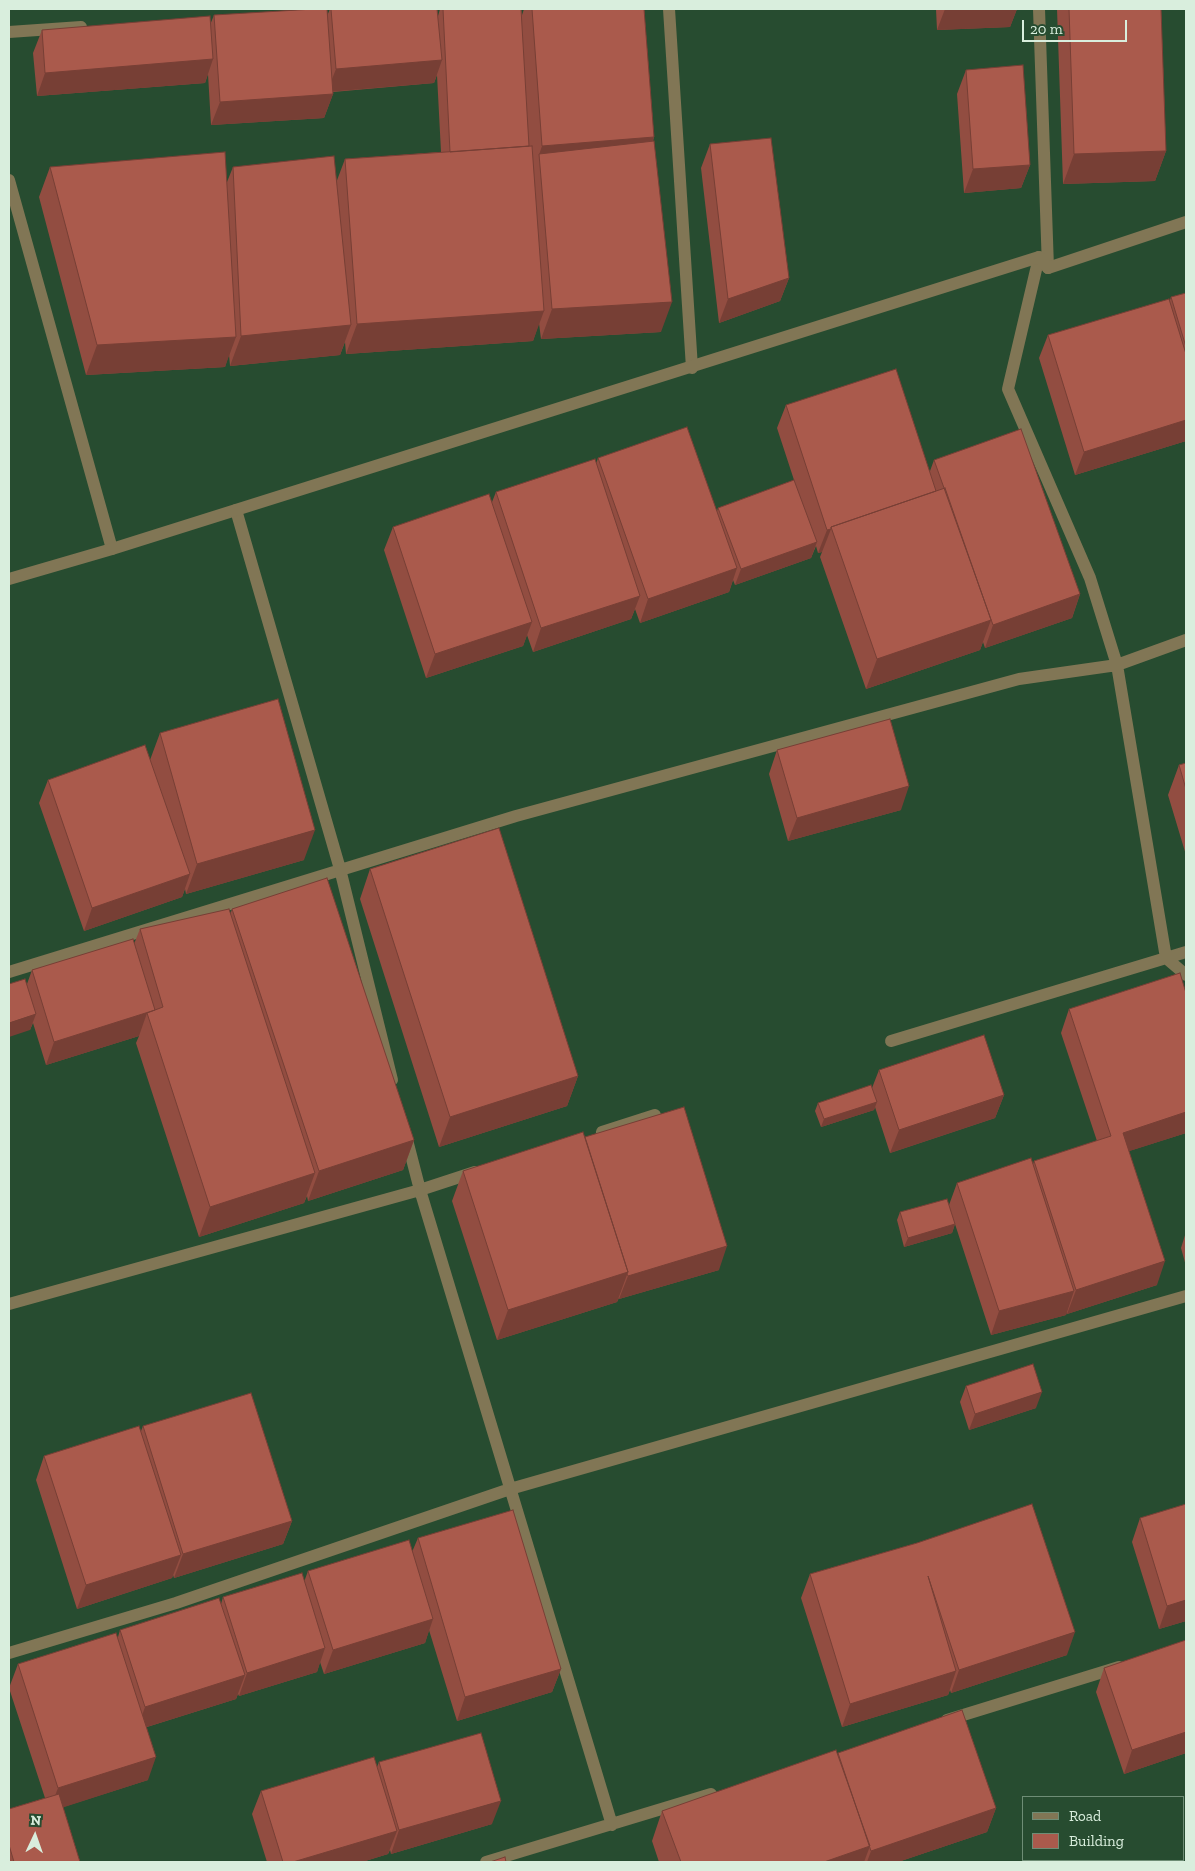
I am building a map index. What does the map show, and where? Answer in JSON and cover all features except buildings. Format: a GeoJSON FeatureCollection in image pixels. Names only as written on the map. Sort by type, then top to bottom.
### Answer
{"type":"FeatureCollection","features":[{"type":"Feature","properties":{"kind":"street"},"geometry":{"type":"LineString","coordinates":[[669,9],[692,368]]}},
{"type":"Feature","properties":{"kind":"street"},"geometry":{"type":"LineString","coordinates":[[1039,9],[1048,268]]}},
{"type":"Feature","properties":{"kind":"street"},"geometry":{"type":"LineString","coordinates":[[9,32],[97,26]]}},
{"type":"Feature","properties":{"kind":"street"},"geometry":{"type":"LineString","coordinates":[[9,180],[112,549]]}},
{"type":"Feature","properties":{"kind":"street"},"geometry":{"type":"LineString","coordinates":[[1048,268],[1186,222]]}},
{"type":"Feature","properties":{"kind":"street"},"geometry":{"type":"LineString","coordinates":[[9,580],[692,368],[1039,257]]}},
{"type":"Feature","properties":{"kind":"street"},"geometry":{"type":"LineString","coordinates":[[1039,257],[1048,268]]}},
{"type":"Feature","properties":{"kind":"street"},"geometry":{"type":"LineString","coordinates":[[1039,257],[1008,389],[1090,578],[1117,665],[1166,958],[1186,975]]}},
{"type":"Feature","properties":{"kind":"street"},"geometry":{"type":"LineString","coordinates":[[236,510],[340,869],[396,1096]]}},
{"type":"Feature","properties":{"kind":"street"},"geometry":{"type":"LineString","coordinates":[[9,972],[516,816],[1019,679],[1117,665],[1186,640]]}},
{"type":"Feature","properties":{"kind":"street"},"geometry":{"type":"LineString","coordinates":[[892,1041],[1186,952]]}},
{"type":"Feature","properties":{"kind":"street"},"geometry":{"type":"LineString","coordinates":[[589,1136],[655,1115]]}},
{"type":"Feature","properties":{"kind":"street"},"geometry":{"type":"LineString","coordinates":[[403,1124],[420,1190],[612,1826]]}},
{"type":"Feature","properties":{"kind":"street"},"geometry":{"type":"LineString","coordinates":[[9,1304],[420,1190],[486,1169]]}},
{"type":"Feature","properties":{"kind":"street"},"geometry":{"type":"LineString","coordinates":[[9,1653],[176,1603],[510,1489],[1186,1296]]}},
{"type":"Feature","properties":{"kind":"street"},"geometry":{"type":"LineString","coordinates":[[932,1725],[1130,1663]]}},
{"type":"Feature","properties":{"kind":"street"},"geometry":{"type":"LineString","coordinates":[[486,1862],[612,1826],[725,1790]]}}]}
